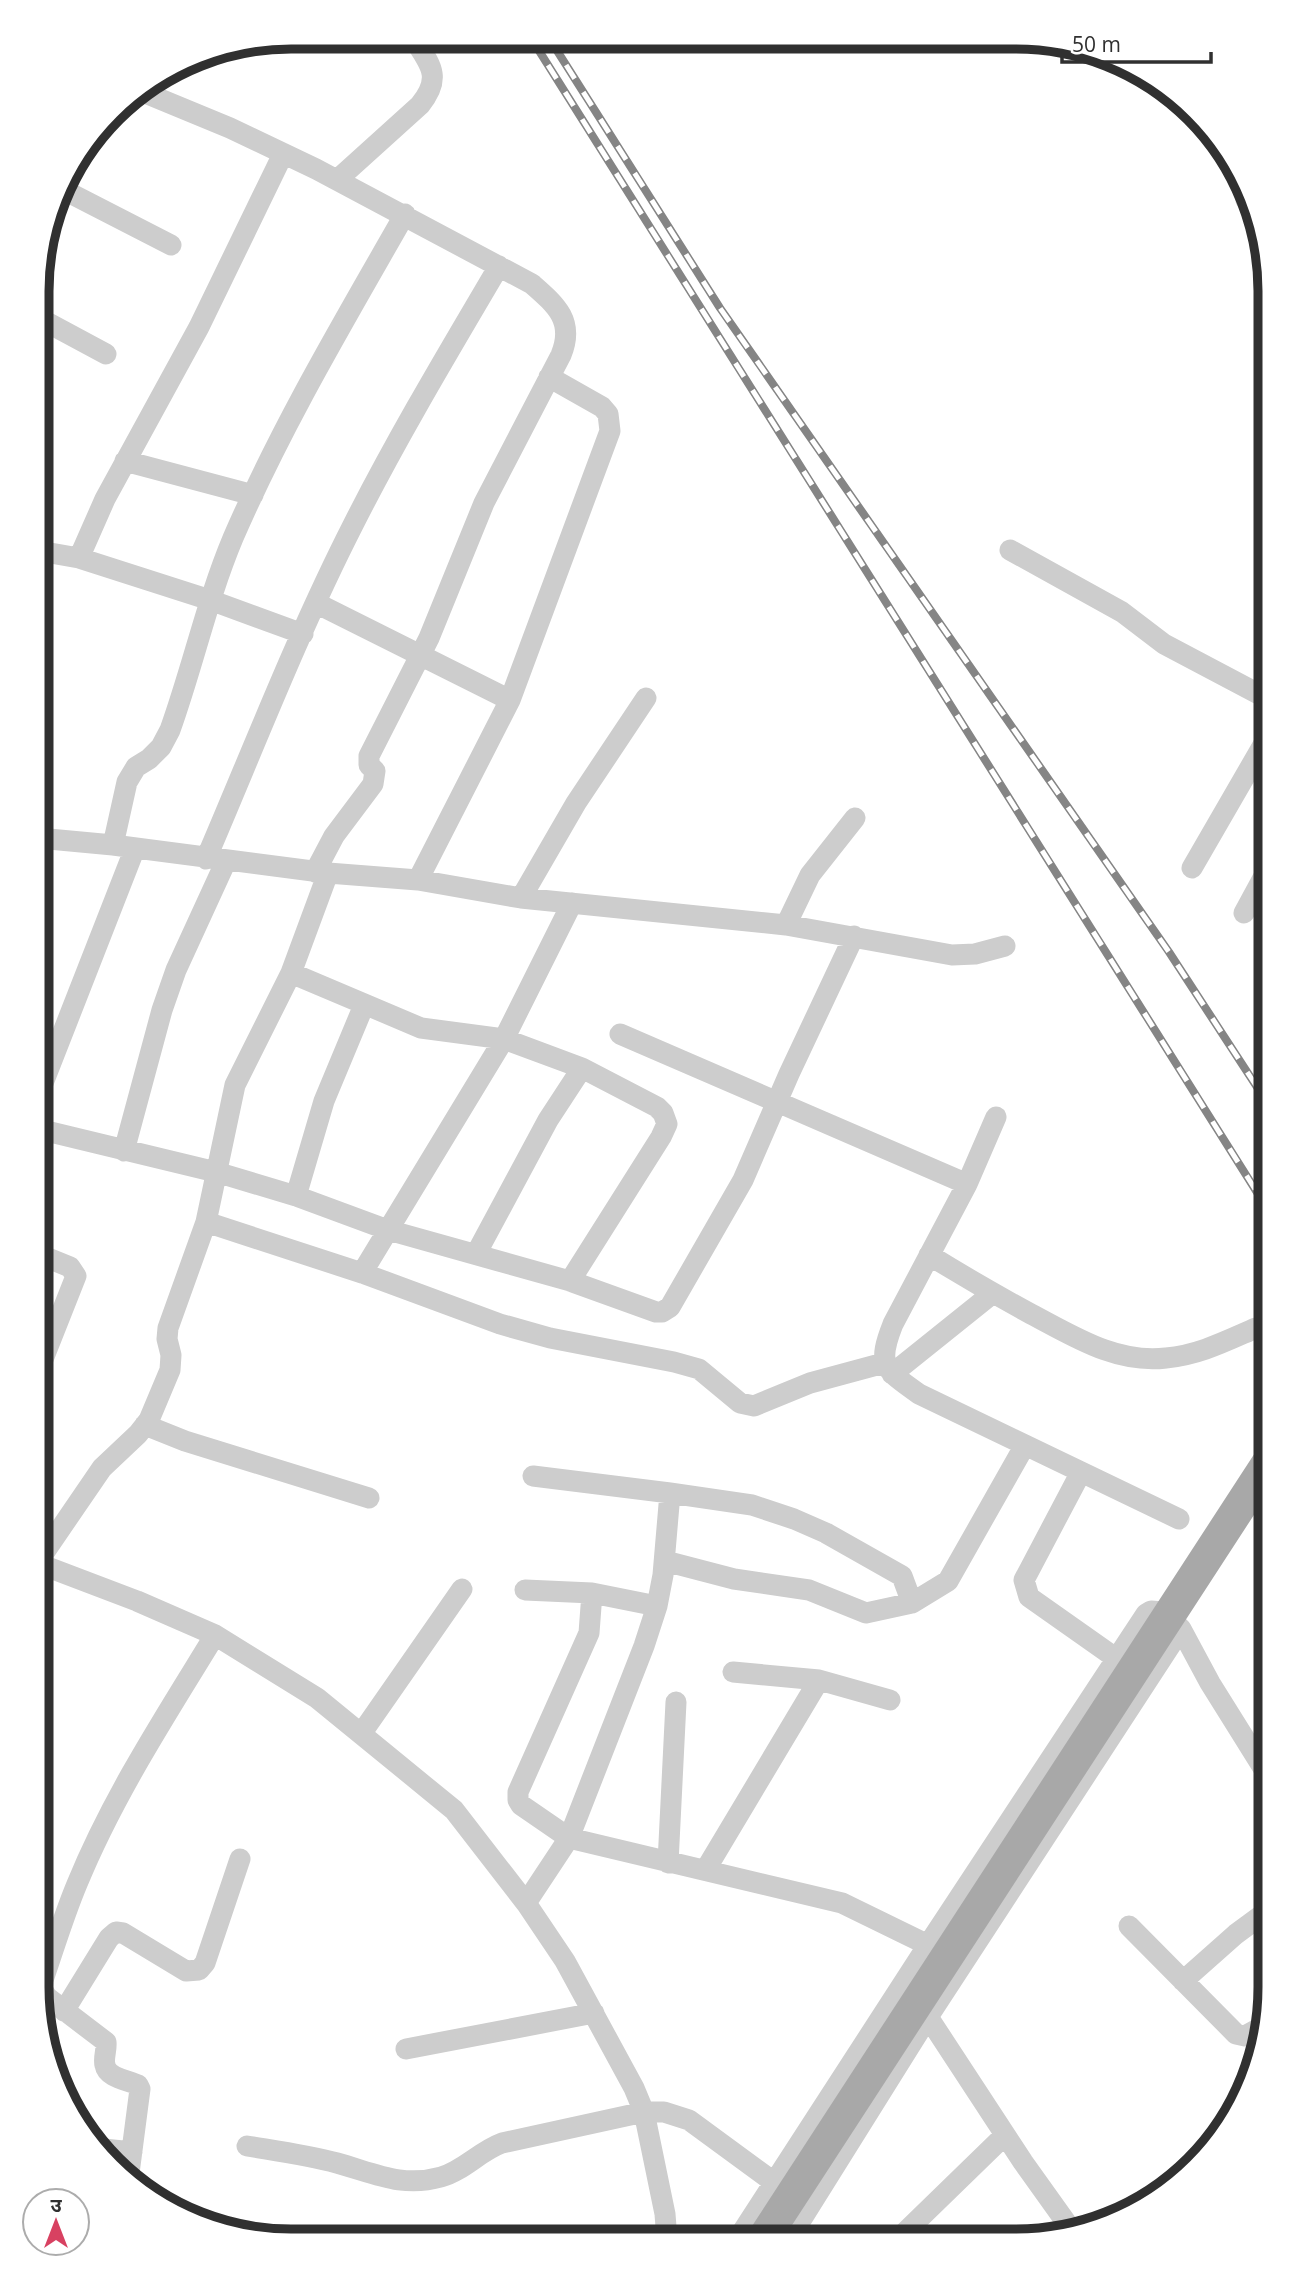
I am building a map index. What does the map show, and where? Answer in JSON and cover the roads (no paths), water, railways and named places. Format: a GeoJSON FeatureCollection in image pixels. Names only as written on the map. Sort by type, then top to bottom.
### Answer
{"type":"FeatureCollection","features":[{"type":"Feature","properties":{"kind":"main road"},"geometry":{"type":"LineString","coordinates":[[770,2229],[1257,1480]]}},
{"type":"Feature","properties":{"kind":"street"},"geometry":{"type":"LineString","coordinates":[[337,180],[429,95],[433,68],[421,50]]}},
{"type":"Feature","properties":{"kind":"street"},"geometry":{"type":"LineString","coordinates":[[49,1545],[102,1468],[145,1425],[170,1370],[171,1355],[167,1339],[169,1328],[206,1222],[235,1085],[291,973],[334,836],[373,784],[375,771],[369,765],[369,757],[420,656],[484,503],[567,341],[564,318],[550,299],[531,284],[405,214],[337,180],[230,128],[150,95]]}},
{"type":"Feature","properties":{"kind":"street"},"geometry":{"type":"LineString","coordinates":[[79,558],[105,499],[200,327],[284,154]]}},
{"type":"Feature","properties":{"kind":"street"},"geometry":{"type":"LineString","coordinates":[[70,193],[171,245]]}},
{"type":"Feature","properties":{"kind":"street"},"geometry":{"type":"LineString","coordinates":[[113,845],[127,782],[136,767],[161,747],[170,730],[210,600],[253,495],[296,404],[405,214]]}},
{"type":"Feature","properties":{"kind":"street"},"geometry":{"type":"LineString","coordinates":[[124,1151],[162,1010],[176,970],[316,603],[353,525],[425,392],[499,267]]}},
{"type":"Feature","properties":{"kind":"street"},"geometry":{"type":"LineString","coordinates":[[49,323],[106,354]]}},
{"type":"Feature","properties":{"kind":"street"},"geometry":{"type":"LineString","coordinates":[[418,880],[510,700],[610,431],[608,414],[602,407],[549,377]]}},
{"type":"Feature","properties":{"kind":"street"},"geometry":{"type":"LineString","coordinates":[[125,461],[253,495]]}},
{"type":"Feature","properties":{"kind":"street"},"geometry":{"type":"LineString","coordinates":[[1010,550],[1122,612],[1164,644],[1258,694]]}},
{"type":"Feature","properties":{"kind":"street"},"geometry":{"type":"LineString","coordinates":[[49,553],[79,558],[210,600],[303,634]]}},
{"type":"Feature","properties":{"kind":"street"},"geometry":{"type":"LineString","coordinates":[[316,603],[510,700]]}},
{"type":"Feature","properties":{"kind":"street"},"geometry":{"type":"LineString","coordinates":[[521,898],[576,803],[646,698]]}},
{"type":"Feature","properties":{"kind":"street"},"geometry":{"type":"LineString","coordinates":[[1192,868],[1258,754]]}},
{"type":"Feature","properties":{"kind":"street"},"geometry":{"type":"LineString","coordinates":[[786,925],[810,875],[855,818]]}},
{"type":"Feature","properties":{"kind":"street"},"geometry":{"type":"LineString","coordinates":[[49,839],[321,872],[418,880],[521,898],[786,925],[953,955],[975,954],[1004,946]]}},
{"type":"Feature","properties":{"kind":"street"},"geometry":{"type":"LineString","coordinates":[[49,1068],[135,848]]}},
{"type":"Feature","properties":{"kind":"street"},"geometry":{"type":"LineString","coordinates":[[1244,913],[1258,888]]}},
{"type":"Feature","properties":{"kind":"street"},"geometry":{"type":"LineString","coordinates":[[362,1273],[504,1039],[572,903]]}},
{"type":"Feature","properties":{"kind":"street"},"geometry":{"type":"LineString","coordinates":[[49,1132],[216,1172],[296,1196],[388,1230],[570,1281],[656,1312],[666,1311],[733,1198],[854,936]]}},
{"type":"Feature","properties":{"kind":"street"},"geometry":{"type":"LineString","coordinates":[[291,973],[421,1028],[504,1039],[582,1068],[657,1107],[663,1113],[667,1124],[661,1137],[570,1281]]}},
{"type":"Feature","properties":{"kind":"street"},"geometry":{"type":"LineString","coordinates":[[296,1196],[324,1101],[364,1005]]}},
{"type":"Feature","properties":{"kind":"street"},"geometry":{"type":"LineString","coordinates":[[620,1034],[967,1184]]}},
{"type":"Feature","properties":{"kind":"street"},"geometry":{"type":"LineString","coordinates":[[476,1254],[548,1120],[582,1068]]}},
{"type":"Feature","properties":{"kind":"street"},"geometry":{"type":"LineString","coordinates":[[996,1117],[967,1184],[892,1324],[883,1347],[888,1368],[919,1394],[1179,1519]]}},
{"type":"Feature","properties":{"kind":"street"},"geometry":{"type":"LineString","coordinates":[[206,1222],[362,1273],[500,1324],[550,1338],[699,1369],[740,1404],[754,1406],[810,1382],[888,1368],[993,1293]]}},
{"type":"Feature","properties":{"kind":"street"},"geometry":{"type":"LineString","coordinates":[[929,1255],[1089,1345],[1127,1357],[1163,1359],[1200,1352],[1256,1328]]}},
{"type":"Feature","properties":{"kind":"street"},"geometry":{"type":"LineString","coordinates":[[49,1259],[70,1268],[76,1276],[49,1342]]}},
{"type":"Feature","properties":{"kind":"street"},"geometry":{"type":"LineString","coordinates":[[145,1425],[198,1445],[369,1498]]}},
{"type":"Feature","properties":{"kind":"street"},"geometry":{"type":"LineString","coordinates":[[665,1561],[741,1580],[808,1590],[866,1613],[912,1603],[948,1581],[1025,1445]]}},
{"type":"Feature","properties":{"kind":"street"},"geometry":{"type":"LineString","coordinates":[[1081,1472],[1024,1580],[1028,1597],[1117,1658]]}},
{"type":"Feature","properties":{"kind":"street"},"geometry":{"type":"LineString","coordinates":[[533,1476],[752,1505],[794,1519],[826,1533],[902,1576],[912,1603]]}},
{"type":"Feature","properties":{"kind":"street"},"geometry":{"type":"LineString","coordinates":[[526,1903],[569,1838],[644,1646],[657,1606],[665,1561],[670,1493]]}},
{"type":"Feature","properties":{"kind":"street"},"geometry":{"type":"LineString","coordinates":[[49,1568],[215,1634],[317,1698],[454,1810],[526,1903],[565,1961],[634,2088],[644,2112],[666,2229]]}},
{"type":"Feature","properties":{"kind":"street"},"geometry":{"type":"LineString","coordinates":[[361,1734],[463,1589]]}},
{"type":"Feature","properties":{"kind":"street"},"geometry":{"type":"LineString","coordinates":[[524,1590],[592,1593],[657,1606]]}},
{"type":"Feature","properties":{"kind":"street"},"geometry":{"type":"LineString","coordinates":[[592,1593],[589,1633],[517,1797],[521,1805],[569,1838],[842,1903],[928,1945]]}},
{"type":"Feature","properties":{"kind":"street"},"geometry":{"type":"LineString","coordinates":[[744,2229],[1146,1614],[1152,1611],[1164,1612],[1181,1629],[1210,1683],[1257,1758]]}},
{"type":"Feature","properties":{"kind":"street"},"geometry":{"type":"LineString","coordinates":[[796,2229],[928,2017],[1181,1629]]}},
{"type":"Feature","properties":{"kind":"street"},"geometry":{"type":"LineString","coordinates":[[49,1963],[77,1884],[106,1821],[215,1634]]}},
{"type":"Feature","properties":{"kind":"street"},"geometry":{"type":"LineString","coordinates":[[733,1672],[819,1680],[890,1700]]}},
{"type":"Feature","properties":{"kind":"street"},"geometry":{"type":"LineString","coordinates":[[706,1869],[819,1680]]}},
{"type":"Feature","properties":{"kind":"street"},"geometry":{"type":"LineString","coordinates":[[668,1863],[676,1702]]}},
{"type":"Feature","properties":{"kind":"street"},"geometry":{"type":"LineString","coordinates":[[64,2011],[108,1938],[116,1932],[123,1933],[186,1971],[199,1970],[205,1963],[240,1859]]}},
{"type":"Feature","properties":{"kind":"street"},"geometry":{"type":"LineString","coordinates":[[1183,1981],[1257,1919]]}},
{"type":"Feature","properties":{"kind":"street"},"geometry":{"type":"LineString","coordinates":[[1129,1926],[1236,2034],[1245,2036],[1253,2031]]}},
{"type":"Feature","properties":{"kind":"street"},"geometry":{"type":"LineString","coordinates":[[898,1992],[928,2017],[1067,2223]]}},
{"type":"Feature","properties":{"kind":"street"},"geometry":{"type":"LineString","coordinates":[[50,1997],[64,2011],[106,2042],[106,2070],[111,2075],[138,2085],[140,2089],[130,2168]]}},
{"type":"Feature","properties":{"kind":"street"},"geometry":{"type":"LineString","coordinates":[[406,2049],[594,2014]]}},
{"type":"Feature","properties":{"kind":"street"},"geometry":{"type":"LineString","coordinates":[[247,2146],[326,2160],[399,2182],[422,2182],[445,2176],[502,2143],[644,2112],[664,2112],[689,2120],[775,2183]]}},
{"type":"Feature","properties":{"kind":"street"},"geometry":{"type":"LineString","coordinates":[[908,2229],[1005,2135]]}},
{"type":"Feature","properties":{"kind":"street"},"geometry":{"type":"LineString","coordinates":[[112,2150],[132,2152]]}},
{"type":"Feature","properties":{"kind":"railway"},"geometry":{"type":"LineString","coordinates":[[538,50],[1257,1193]]}},
{"type":"Feature","properties":{"kind":"railway"},"geometry":{"type":"LineString","coordinates":[[556,50],[720,308],[1169,952],[1258,1088]]}}]}
